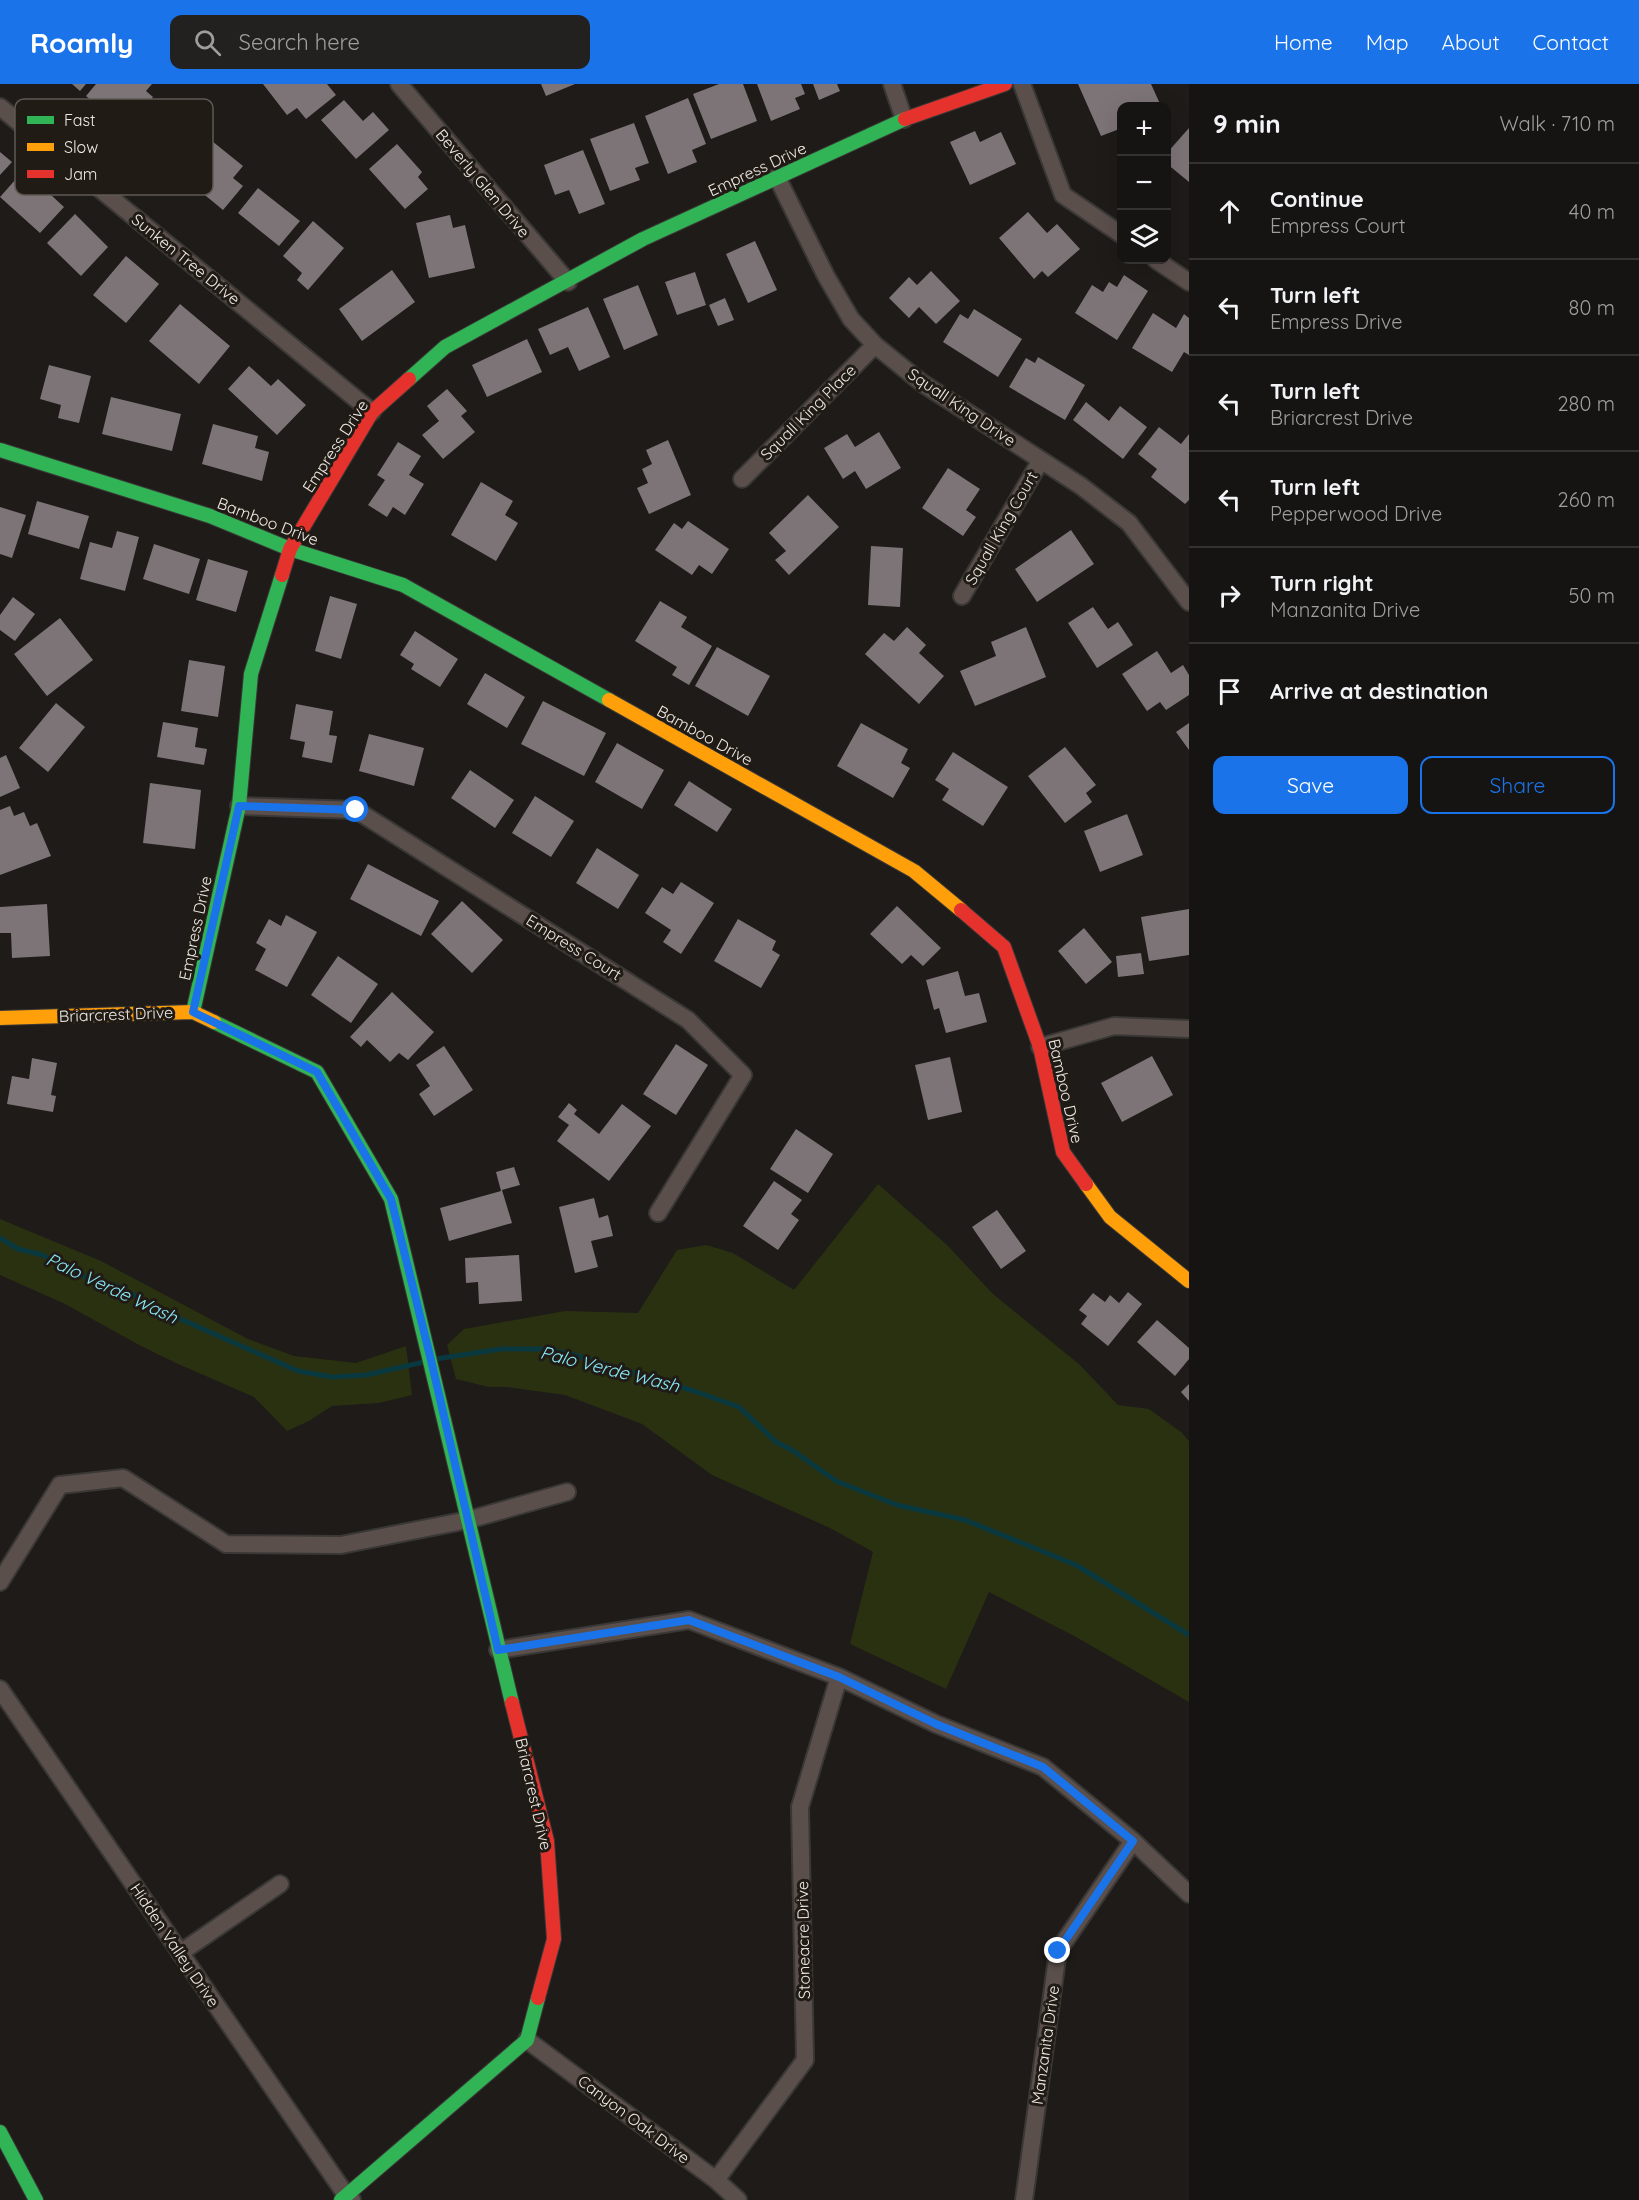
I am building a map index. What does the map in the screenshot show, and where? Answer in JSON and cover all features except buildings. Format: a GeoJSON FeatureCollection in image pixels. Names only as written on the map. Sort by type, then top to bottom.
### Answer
{"type":"FeatureCollection","features":[{"type":"Feature","properties":{"kind":"street","name":"Beverly Glen Drive"},"geometry":{"type":"LineString","coordinates":[[399,84],[568,282]]}},
{"type":"Feature","properties":{"kind":"street"},"geometry":{"type":"LineString","coordinates":[[892,84],[904,119]]}},
{"type":"Feature","properties":{"kind":"street","name":"Empress Drive"},"geometry":{"type":"LineString","coordinates":[[193,1012],[239,806],[251,674],[290,549],[372,412],[445,347],[568,282],[643,239],[904,119],[1005,84]]}},
{"type":"Feature","properties":{"kind":"street"},"geometry":{"type":"LineString","coordinates":[[1022,84],[1063,195],[1117,232]]}},
{"type":"Feature","properties":{"kind":"street","name":"Sunken Tree Drive"},"geometry":{"type":"LineString","coordinates":[[0,107],[15,119]]}},
{"type":"Feature","properties":{"kind":"street","name":"Squall King Drive"},"geometry":{"type":"LineString","coordinates":[[777,177],[826,276],[851,319],[875,345],[922,383],[1081,486],[1129,523],[1189,602]]}},
{"type":"Feature","properties":{"kind":"street","name":"Sunken Tree Drive"},"geometry":{"type":"LineString","coordinates":[[107,195],[372,412]]}},
{"type":"Feature","properties":{"kind":"street"},"geometry":{"type":"LineString","coordinates":[[1162,264],[1189,282]]}},
{"type":"Feature","properties":{"kind":"street","name":"Squall King Place"},"geometry":{"type":"LineString","coordinates":[[742,479],[875,345]]}},
{"type":"Feature","properties":{"kind":"street","name":"Bamboo Drive"},"geometry":{"type":"LineString","coordinates":[[0,450],[210,516],[290,549],[403,585],[914,871],[1004,947],[1040,1047],[1063,1152],[1110,1217],[1189,1281]]}},
{"type":"Feature","properties":{"kind":"street","name":"Squall King Court"},"geometry":{"type":"LineString","coordinates":[[962,596],[1041,460]]}},
{"type":"Feature","properties":{"kind":"street","name":"Empress Court"},"geometry":{"type":"LineString","coordinates":[[239,806],[356,810],[688,1020],[743,1075],[658,1213]]}},
{"type":"Feature","properties":{"kind":"street","name":"Briarcrest Drive"},"geometry":{"type":"LineString","coordinates":[[0,1018],[193,1012],[317,1072],[391,1199],[498,1650],[547,1841],[554,1940],[527,2040]]}},
{"type":"Feature","properties":{"kind":"street"},"geometry":{"type":"LineString","coordinates":[[1040,1047],[1114,1026],[1189,1029]]}},
{"type":"Feature","properties":{"kind":"street"},"geometry":{"type":"LineString","coordinates":[[0,1582],[60,1485],[123,1478],[226,1544],[341,1545],[468,1520],[567,1492]]}},
{"type":"Feature","properties":{"kind":"street"},"geometry":{"type":"LineString","coordinates":[[498,1650],[689,1620],[839,1677],[936,1724],[1043,1767],[1133,1841],[1189,1894]]}},
{"type":"Feature","properties":{"kind":"street","name":"Stoneacre Drive"},"geometry":{"type":"LineString","coordinates":[[716,2180],[805,2060],[800,1807],[839,1677]]}},
{"type":"Feature","properties":{"kind":"street","name":"Hidden Valley Drive"},"geometry":{"type":"LineString","coordinates":[[0,1689],[346,2198]]}},
{"type":"Feature","properties":{"kind":"street","name":"Manzanita Drive"},"geometry":{"type":"LineString","coordinates":[[1024,2200],[1058,1951],[1133,1841]]}},
{"type":"Feature","properties":{"kind":"street"},"geometry":{"type":"LineString","coordinates":[[180,1953],[280,1884]]}},
{"type":"Feature","properties":{"kind":"street"},"geometry":{"type":"LineString","coordinates":[[346,2198],[527,2040]]}},
{"type":"Feature","properties":{"kind":"street","name":"Canyon Oak Drive"},"geometry":{"type":"LineString","coordinates":[[527,2040],[716,2180],[738,2200]]}},
{"type":"Feature","properties":{"kind":"street"},"geometry":{"type":"LineString","coordinates":[[0,2132],[36,2200]]}},
{"type":"Feature","properties":{"kind":"green space"},"geometry":{"type":"Polygon","coordinates":[[[878,1184],[947,1245],[993,1294],[1080,1365],[1118,1405],[1149,1409],[1181,1432],[1189,1441],[1189,1702],[1076,1637],[989,1592],[946,1689],[850,1644],[873,1552],[830,1528],[712,1475],[642,1424],[565,1395],[489,1387],[456,1379],[447,1345],[464,1329],[565,1311],[638,1313],[677,1250],[706,1245],[733,1253],[794,1290],[878,1184]]]}},
{"type":"Feature","properties":{"kind":"green space"},"geometry":{"type":"Polygon","coordinates":[[[0,1219],[101,1261],[248,1339],[294,1356],[356,1363],[406,1346],[412,1395],[379,1403],[332,1406],[309,1421],[287,1431],[254,1397],[178,1364],[65,1304],[0,1275],[0,1219]]]}},
{"type":"Feature","properties":{"kind":"waterway","name":"Palo Verde Wash"},"geometry":{"type":"LineString","coordinates":[[0,1238],[18,1249],[43,1255],[69,1272],[117,1286],[169,1314],[298,1371],[332,1377],[366,1375],[424,1362]]}},
{"type":"Feature","properties":{"kind":"waterway","name":"Palo Verde Wash"},"geometry":{"type":"LineString","coordinates":[[436,1359],[501,1349],[546,1349],[571,1354],[739,1407],[776,1442],[792,1450],[836,1481],[897,1505],[965,1520],[1076,1565],[1189,1635]]}},
{"type":"Feature","properties":{"kind":"traffic: fast"},"geometry":{"type":"LineString","coordinates":[[409,379],[445,347],[643,239],[905,119]]}},
{"type":"Feature","properties":{"kind":"traffic: fast"},"geometry":{"type":"LineString","coordinates":[[0,450],[210,516],[290,549],[403,585],[609,700]]}},
{"type":"Feature","properties":{"kind":"traffic: fast"},"geometry":{"type":"LineString","coordinates":[[193,1012],[239,806],[251,674],[282,575]]}},
{"type":"Feature","properties":{"kind":"traffic: fast"},"geometry":{"type":"LineString","coordinates":[[214,1022],[317,1072],[391,1199],[512,1703]]}},
{"type":"Feature","properties":{"kind":"traffic: fast"},"geometry":{"type":"LineString","coordinates":[[341,2200],[527,2040],[538,1998]]}},
{"type":"Feature","properties":{"kind":"traffic: fast"},"geometry":{"type":"LineString","coordinates":[[0,2132],[36,2200]]}},
{"type":"Feature","properties":{"kind":"traffic: slow"},"geometry":{"type":"LineString","coordinates":[[609,700],[914,871],[961,910]]}},
{"type":"Feature","properties":{"kind":"traffic: slow"},"geometry":{"type":"LineString","coordinates":[[0,1018],[193,1012],[214,1022]]}},
{"type":"Feature","properties":{"kind":"traffic: slow"},"geometry":{"type":"LineString","coordinates":[[1086,1184],[1110,1217],[1189,1281]]}},
{"type":"Feature","properties":{"kind":"traffic: jam"},"geometry":{"type":"LineString","coordinates":[[905,119],[1005,84]]}},
{"type":"Feature","properties":{"kind":"traffic: jam"},"geometry":{"type":"LineString","coordinates":[[282,575],[290,549],[372,412],[409,379]]}},
{"type":"Feature","properties":{"kind":"traffic: jam"},"geometry":{"type":"LineString","coordinates":[[961,910],[1004,947],[1040,1047],[1063,1152],[1086,1184]]}},
{"type":"Feature","properties":{"kind":"traffic: jam"},"geometry":{"type":"LineString","coordinates":[[512,1703],[547,1841],[554,1939],[538,1998]]}},
{"type":"Feature","properties":{"kind":"route"},"geometry":{"type":"LineString","coordinates":[[356,810],[239,806],[193,1012],[317,1072],[391,1199],[498,1650],[689,1620],[839,1677],[936,1724],[1043,1767],[1133,1841],[1058,1951]]}}]}
